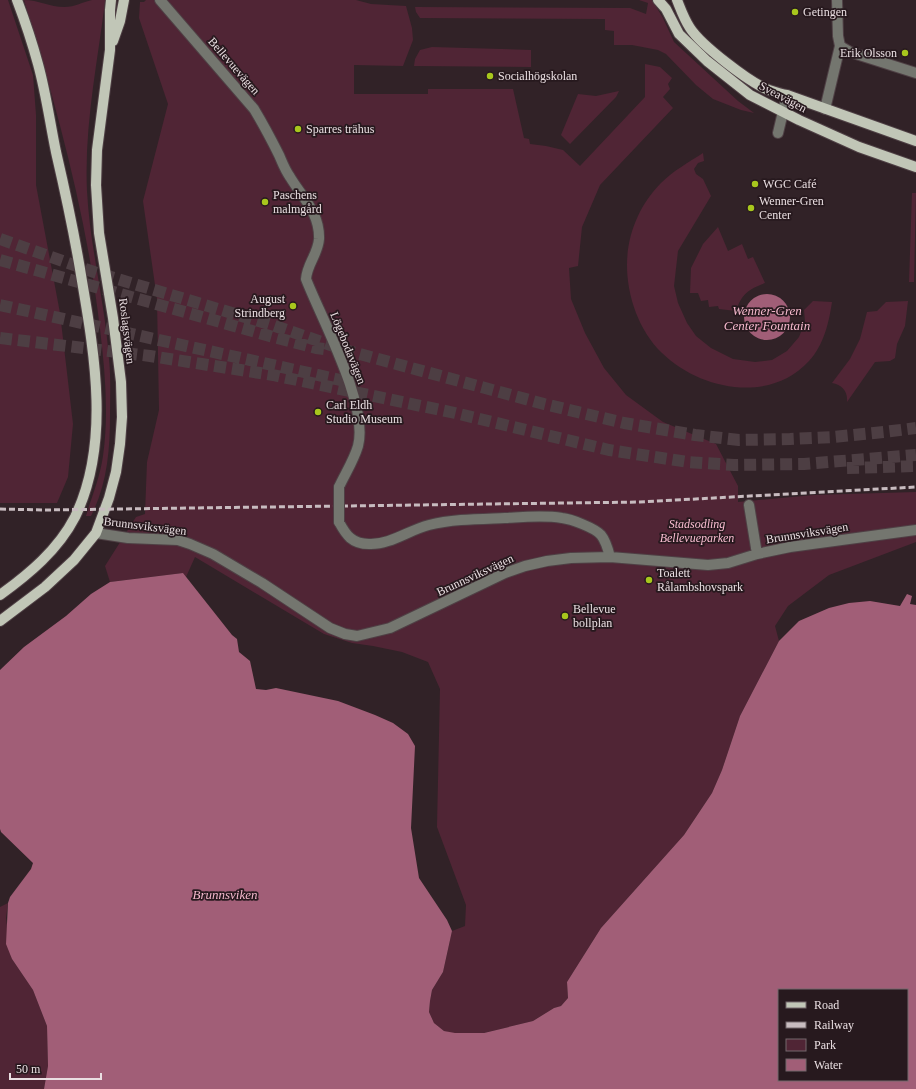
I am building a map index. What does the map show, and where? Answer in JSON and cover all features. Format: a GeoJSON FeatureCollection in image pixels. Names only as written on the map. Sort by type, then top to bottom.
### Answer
{"type":"FeatureCollection","features":[{"type":"Feature","properties":{"kind":"main road"},"geometry":{"type":"LineString","coordinates":[[0,595],[27,575],[46,557],[65,533],[75,517],[91,468],[96,415],[95,381],[89,319],[71,215],[38,64],[17,0]]}},
{"type":"Feature","properties":{"kind":"main road","name":"Roslagsvägen"},"geometry":{"type":"LineString","coordinates":[[0,621],[45,588],[74,560],[96,533],[109,498],[116,472],[122,417],[120,382],[117,347],[99,233],[96,185],[98,150],[110,50],[111,0]]}},
{"type":"Feature","properties":{"kind":"main road"},"geometry":{"type":"LineString","coordinates":[[110,50],[120,20],[124,0]]}},
{"type":"Feature","properties":{"kind":"main road","name":"Sveavägen"},"geometry":{"type":"LineString","coordinates":[[658,0],[667,5],[679,34],[707,61],[750,95],[859,147],[916,167]]}},
{"type":"Feature","properties":{"kind":"main road","name":"Sveavägen"},"geometry":{"type":"LineString","coordinates":[[677,0],[682,14],[691,30],[715,54],[742,75],[768,90],[787,95],[916,141]]}},
{"type":"Feature","properties":{"kind":"main road"},"geometry":{"type":"LineString","coordinates":[[682,14],[684,0]]}},
{"type":"Feature","properties":{"kind":"street","name":"Bellevuevägen"},"geometry":{"type":"LineString","coordinates":[[160,0],[254,109],[279,155]]}},
{"type":"Feature","properties":{"kind":"street"},"geometry":{"type":"LineString","coordinates":[[825,109],[840,46],[838,36],[837,0]]}},
{"type":"Feature","properties":{"kind":"street"},"geometry":{"type":"LineString","coordinates":[[840,46],[850,52],[916,72]]}},
{"type":"Feature","properties":{"kind":"street"},"geometry":{"type":"LineString","coordinates":[[778,133],[787,95]]}},
{"type":"Feature","properties":{"kind":"street","name":"Lögebodavägen"},"geometry":{"type":"LineString","coordinates":[[279,155],[289,176],[311,207],[317,223],[319,239],[316,253],[306,273],[306,279],[339,354],[354,399],[360,432],[354,457],[339,487],[339,522],[346,535],[356,542],[368,544],[382,543],[429,525],[454,521],[533,516],[564,518],[587,526],[600,534],[608,546],[610,557]]}},
{"type":"Feature","properties":{"kind":"street"},"geometry":{"type":"LineString","coordinates":[[749,505],[758,554]]}},
{"type":"Feature","properties":{"kind":"street","name":"Brunnsviksvägen"},"geometry":{"type":"LineString","coordinates":[[96,533],[128,538],[178,540],[190,544],[213,554],[262,583],[330,628],[345,634],[357,636],[390,628],[505,573],[524,566],[548,561],[571,558],[610,557],[708,565],[728,563],[758,554],[790,547],[916,530]]}},
{"type":"Feature","properties":{"kind":"green space"},"geometry":{"type":"Polygon","coordinates":[[[0,0],[8,0],[33,75],[36,115],[36,185],[60,313],[73,424],[68,477],[57,503],[0,503],[0,0]]]}},
{"type":"Feature","properties":{"kind":"green space"},"geometry":{"type":"Polygon","coordinates":[[[24,0],[64,7],[92,0],[105,0],[89,120],[87,144],[87,191],[94,254],[107,338],[110,380],[110,429],[104,480],[101,492],[91,516],[86,516],[102,464],[106,424],[105,377],[100,329],[87,246],[70,163],[24,0]]]}},
{"type":"Feature","properties":{"kind":"green space","name":"Stadsodling Bellevueparken"},"geometry":{"type":"Polygon","coordinates":[[[146,0],[356,0],[371,4],[406,6],[412,28],[413,40],[403,66],[354,65],[354,94],[428,94],[428,89],[513,89],[524,138],[529,139],[530,144],[563,150],[580,166],[645,97],[645,64],[660,67],[672,78],[668,84],[670,89],[663,97],[673,108],[600,185],[582,227],[578,266],[569,268],[571,299],[585,333],[604,368],[626,395],[663,422],[716,444],[738,486],[738,502],[814,495],[916,492],[916,542],[829,575],[788,606],[775,626],[779,641],[740,716],[722,770],[712,793],[684,835],[601,928],[567,982],[568,998],[561,1006],[554,1008],[533,1021],[484,1033],[455,1034],[444,1031],[434,1023],[429,1012],[432,990],[443,972],[452,931],[465,926],[466,905],[437,827],[440,689],[428,662],[402,652],[352,643],[324,634],[195,557],[186,577],[183,573],[110,582],[105,566],[136,517],[145,514],[147,462],[159,410],[157,299],[143,201],[168,104],[139,18],[140,2],[144,2],[146,0]]]}},
{"type":"Feature","properties":{"kind":"green space"},"geometry":{"type":"Polygon","coordinates":[[[639,0],[652,0],[663,18],[674,42],[738,101],[754,113],[741,110],[713,99],[696,85],[666,54],[658,50],[632,45],[614,45],[614,31],[605,30],[605,19],[420,18],[415,7],[630,8],[646,14],[648,3],[639,0]]]}},
{"type":"Feature","properties":{"kind":"green space"},"geometry":{"type":"Polygon","coordinates":[[[432,47],[531,50],[531,67],[414,66],[415,59],[420,50],[432,47]]]}},
{"type":"Feature","properties":{"kind":"green space"},"geometry":{"type":"Polygon","coordinates":[[[619,91],[616,97],[570,144],[561,135],[578,94],[596,96],[619,91]]]}},
{"type":"Feature","properties":{"kind":"green space"},"geometry":{"type":"Polygon","coordinates":[[[703,153],[704,161],[698,163],[694,169],[696,174],[703,179],[711,196],[678,251],[674,286],[678,303],[687,323],[696,336],[711,348],[733,359],[755,362],[772,360],[787,351],[799,337],[805,322],[804,310],[813,301],[832,302],[825,333],[814,355],[793,375],[775,383],[755,387],[735,387],[715,383],[696,376],[678,366],[662,353],[654,344],[641,324],[632,301],[629,289],[627,265],[629,242],[636,220],[647,200],[661,183],[681,167],[703,153]]]}},
{"type":"Feature","properties":{"kind":"green space"},"geometry":{"type":"Polygon","coordinates":[[[912,193],[916,193],[914,282],[909,282],[912,193]]]}},
{"type":"Feature","properties":{"kind":"green space"},"geometry":{"type":"Polygon","coordinates":[[[718,227],[728,251],[742,244],[748,259],[753,257],[765,283],[747,292],[738,305],[736,311],[719,309],[718,306],[709,307],[708,300],[701,301],[698,293],[690,293],[691,268],[703,244],[718,227]]]}},
{"type":"Feature","properties":{"kind":"green space"},"geometry":{"type":"Polygon","coordinates":[[[908,301],[905,326],[897,344],[895,358],[890,361],[875,362],[847,402],[844,389],[839,385],[832,383],[850,359],[860,339],[867,312],[877,311],[886,302],[908,301]]]}},
{"type":"Feature","properties":{"kind":"green space"},"geometry":{"type":"Polygon","coordinates":[[[8,903],[6,918],[12,959],[33,990],[47,1026],[48,1066],[44,1089],[0,1089],[0,907],[8,903]]]}},
{"type":"Feature","properties":{"kind":"water","name":"Wenner-Gren Center Fountain"},"geometry":{"type":"Polygon","coordinates":[[[763,294],[771,294],[780,298],[786,304],[790,317],[786,330],[780,336],[771,340],[763,340],[754,336],[748,330],[744,321],[744,313],[748,304],[754,298],[763,294]]]}},
{"type":"Feature","properties":{"kind":"water","name":"Brunnsviken"},"geometry":{"type":"Polygon","coordinates":[[[183,573],[232,635],[237,639],[239,652],[250,661],[256,689],[266,690],[276,688],[338,701],[393,723],[408,734],[415,746],[411,828],[419,878],[447,920],[452,931],[443,972],[432,990],[429,1012],[434,1023],[444,1031],[455,1033],[484,1033],[533,1021],[554,1008],[561,1006],[568,998],[567,982],[601,928],[684,835],[712,793],[722,770],[740,716],[779,641],[799,621],[829,608],[849,603],[870,601],[900,606],[907,594],[912,596],[910,604],[916,605],[916,1089],[44,1089],[48,1066],[47,1026],[33,990],[12,959],[6,944],[8,903],[10,897],[31,869],[33,863],[1,832],[0,829],[0,670],[24,647],[66,616],[91,594],[110,582],[183,573]]]}},
{"type":"Feature","properties":{"kind":"tunnel"},"geometry":{"type":"LineString","coordinates":[[0,239],[94,272],[272,325],[345,350],[544,404],[624,423],[695,435],[739,440],[833,437],[916,428]]}},
{"type":"Feature","properties":{"kind":"tunnel"},"geometry":{"type":"LineString","coordinates":[[0,260],[277,338],[324,349]]}},
{"type":"Feature","properties":{"kind":"tunnel"},"geometry":{"type":"LineString","coordinates":[[0,305],[345,381]]}},
{"type":"Feature","properties":{"kind":"tunnel"},"geometry":{"type":"LineString","coordinates":[[0,338],[150,356],[273,375],[455,413],[609,450],[688,462],[734,465],[804,464],[916,455]]}},
{"type":"Feature","properties":{"kind":"tunnel"},"geometry":{"type":"LineString","coordinates":[[847,468],[916,466]]}},
{"type":"Feature","properties":{"kind":"railway"},"geometry":{"type":"LineString","coordinates":[[0,509],[44,510],[640,502],[916,487]]}},
{"type":"Feature","properties":{"kind":"place","name":"Getingen"},"geometry":{"type":"Point","coordinates":[795,12]}},
{"type":"Feature","properties":{"kind":"place","name":"Erik Olsson"},"geometry":{"type":"Point","coordinates":[905,53]}},
{"type":"Feature","properties":{"kind":"place","name":"Socialhögskolan"},"geometry":{"type":"Point","coordinates":[490,76]}},
{"type":"Feature","properties":{"kind":"place","name":"Sparres trähus"},"geometry":{"type":"Point","coordinates":[298,129]}},
{"type":"Feature","properties":{"kind":"place","name":"WGC Café"},"geometry":{"type":"Point","coordinates":[755,184]}},
{"type":"Feature","properties":{"kind":"place","name":"Paschens malmgård"},"geometry":{"type":"Point","coordinates":[265,202]}},
{"type":"Feature","properties":{"kind":"place","name":"Wenner-Gren Center"},"geometry":{"type":"Point","coordinates":[751,208]}},
{"type":"Feature","properties":{"kind":"place","name":"August Strindberg"},"geometry":{"type":"Point","coordinates":[293,306]}},
{"type":"Feature","properties":{"kind":"place","name":"Carl Eldh Studio Museum"},"geometry":{"type":"Point","coordinates":[318,412]}},
{"type":"Feature","properties":{"kind":"place","name":"Toalett Rålambshovspark"},"geometry":{"type":"Point","coordinates":[649,580]}},
{"type":"Feature","properties":{"kind":"place","name":"Bellevue bollplan"},"geometry":{"type":"Point","coordinates":[565,616]}}]}
